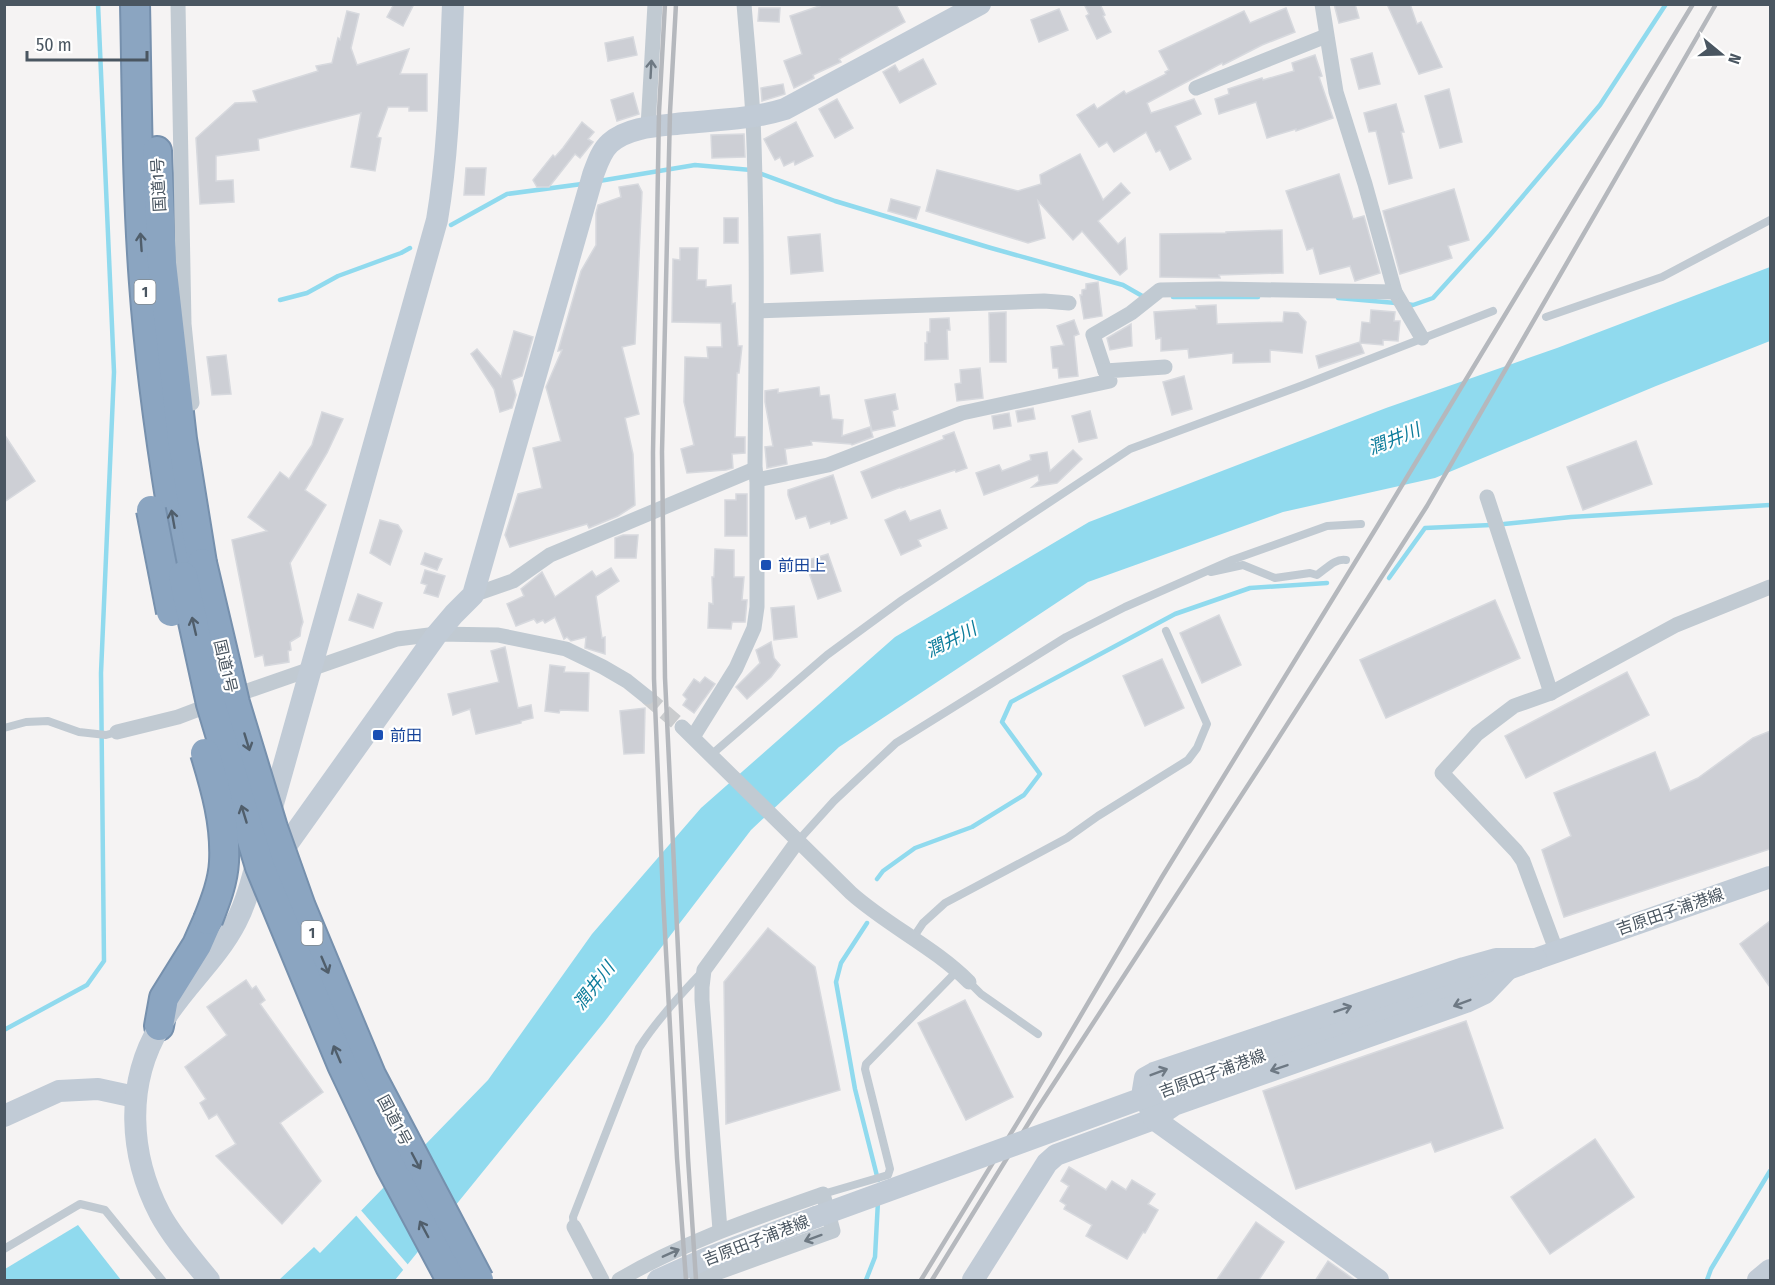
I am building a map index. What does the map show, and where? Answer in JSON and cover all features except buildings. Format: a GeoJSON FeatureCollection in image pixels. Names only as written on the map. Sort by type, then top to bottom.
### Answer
{"type":"FeatureCollection","features":[{"type":"Feature","properties":{"kind":"highway","name":"国道1号"},"geometry":{"type":"LineString","coordinates":[[135,4],[139,207],[144,284],[160,433],[192,570],[273,828],[301,907],[371,1075],[479,1281]]}},
{"type":"Feature","properties":{"kind":"highway","name":"国道1号"},"geometry":{"type":"LineString","coordinates":[[155,4],[156,142],[162,263],[182,438],[192,570],[211,704],[260,867],[342,1065],[390,1166],[451,1281]]}},
{"type":"Feature","properties":{"kind":"highway"},"geometry":{"type":"LineString","coordinates":[[144,284],[142,383],[151,510],[189,698],[223,821],[224,864],[208,920],[197,945],[164,998],[159,1026]]}},
{"type":"Feature","properties":{"kind":"street"},"geometry":{"type":"LineString","coordinates":[[178,4],[184,324],[207,548],[236,695]]}},
{"type":"Feature","properties":{"kind":"street"},"geometry":{"type":"LineString","coordinates":[[209,1281],[178,1242],[149,1192],[141,1167],[137,1143],[135,1097],[145,1058],[159,1026],[226,938],[236,922],[248,892],[437,220],[444,179],[448,132],[453,4]]}},
{"type":"Feature","properties":{"kind":"street"},"geometry":{"type":"LineString","coordinates":[[648,127],[655,4]]}},
{"type":"Feature","properties":{"kind":"street"},"geometry":{"type":"LineString","coordinates":[[744,4],[753,116],[757,311],[757,607],[754,628],[736,668],[687,732],[861,903],[958,970],[969,982]]}},
{"type":"Feature","properties":{"kind":"street"},"geometry":{"type":"LineString","coordinates":[[473,595],[591,182],[600,157],[609,143],[622,135],[648,127],[753,116],[785,109],[980,4]]}},
{"type":"Feature","properties":{"kind":"street"},"geometry":{"type":"LineString","coordinates":[[1322,4],[1336,92],[1398,298],[1422,338]]}},
{"type":"Feature","properties":{"kind":"street"},"geometry":{"type":"LineString","coordinates":[[1196,88],[1326,36]]}},
{"type":"Feature","properties":{"kind":"street"},"geometry":{"type":"LineString","coordinates":[[248,892],[288,843],[437,634],[454,614],[473,595],[513,580],[550,555],[756,475],[828,465],[962,413],[1110,381],[1093,335],[1131,313],[1160,290],[1219,289],[1398,298]]}},
{"type":"Feature","properties":{"kind":"street"},"geometry":{"type":"LineString","coordinates":[[757,311],[1032,302],[1069,303]]}},
{"type":"Feature","properties":{"kind":"street"},"geometry":{"type":"LineString","coordinates":[[1105,371],[1165,367]]}},
{"type":"Feature","properties":{"kind":"street"},"geometry":{"type":"LineString","coordinates":[[1487,497],[1551,693]]}},
{"type":"Feature","properties":{"kind":"street"},"geometry":{"type":"LineString","coordinates":[[1378,1281],[1154,1119],[1143,1090],[1145,1078],[1154,1073],[1496,958],[1546,955],[1523,861],[1442,773],[1477,734],[1514,706],[1551,693],[1676,625],[1770,587]]}},
{"type":"Feature","properties":{"kind":"street"},"geometry":{"type":"LineString","coordinates":[[117,732],[178,717],[397,639],[437,634],[498,634],[567,649],[627,681],[647,697]]}},
{"type":"Feature","properties":{"kind":"street"},"geometry":{"type":"LineString","coordinates":[[720,1230],[702,1000],[704,970],[797,842]]}},
{"type":"Feature","properties":{"kind":"street","name":"吉原田子浦港線"},"geometry":{"type":"LineString","coordinates":[[658,1281],[705,1259],[816,1217],[1206,1075],[1770,877]]}},
{"type":"Feature","properties":{"kind":"street"},"geometry":{"type":"LineString","coordinates":[[972,1281],[1050,1159],[1063,1151],[1154,1119],[1174,1105],[1466,1002],[1485,993],[1508,969]]}},
{"type":"Feature","properties":{"kind":"street"},"geometry":{"type":"LineString","coordinates":[[4,1116],[59,1091],[98,1089],[135,1097]]}},
{"type":"Feature","properties":{"kind":"street"},"geometry":{"type":"LineString","coordinates":[[620,1281],[651,1262],[720,1230],[823,1194],[833,1231],[697,1281]]}},
{"type":"Feature","properties":{"kind":"street"},"geometry":{"type":"LineString","coordinates":[[574,1227],[602,1281]]}},
{"type":"Feature","properties":{"kind":"street"},"geometry":{"type":"LineString","coordinates":[[1758,1281],[1770,1270]]}},
{"type":"Feature","properties":{"kind":"lane"},"geometry":{"type":"LineString","coordinates":[[1546,317],[1662,277],[1770,220]]}},
{"type":"Feature","properties":{"kind":"lane"},"geometry":{"type":"LineString","coordinates":[[711,755],[827,656],[902,600],[1130,449],[1493,311]]}},
{"type":"Feature","properties":{"kind":"lane"},"geometry":{"type":"LineString","coordinates":[[797,842],[834,801],[896,743],[1066,637],[1232,560],[1327,526],[1361,524]]}},
{"type":"Feature","properties":{"kind":"lane"},"geometry":{"type":"LineString","coordinates":[[1200,574],[1243,565],[1275,578],[1310,573],[1317,575],[1336,561],[1346,560]]}},
{"type":"Feature","properties":{"kind":"lane"},"geometry":{"type":"LineString","coordinates":[[913,938],[923,923],[945,903],[1067,838],[1188,760],[1197,748],[1207,724],[1166,631]]}},
{"type":"Feature","properties":{"kind":"lane"},"geometry":{"type":"LineString","coordinates":[[4,728],[26,722],[48,721],[79,732],[106,735],[117,732]]}},
{"type":"Feature","properties":{"kind":"lane"},"geometry":{"type":"LineString","coordinates":[[574,1227],[573,1217],[639,1048],[686,988],[704,970]]}},
{"type":"Feature","properties":{"kind":"lane"},"geometry":{"type":"LineString","coordinates":[[823,1194],[888,1175],[890,1169],[865,1069],[866,1064],[958,970]]}},
{"type":"Feature","properties":{"kind":"lane"},"geometry":{"type":"LineString","coordinates":[[969,982],[981,994],[1038,1034]]}},
{"type":"Feature","properties":{"kind":"lane"},"geometry":{"type":"LineString","coordinates":[[4,1249],[80,1204],[105,1210],[162,1281]]}},
{"type":"Feature","properties":{"kind":"water","name":"潤井川"},"geometry":{"type":"Polygon","coordinates":[[[1770,267],[1770,341],[1435,478],[1283,512],[1088,582],[839,747],[751,830],[605,1021],[395,1280],[279,1280],[314,1247],[320,1253],[488,1080],[592,934],[701,808],[895,637],[1089,522],[1386,408],[1557,348],[1770,267]]]}},
{"type":"Feature","properties":{"kind":"water"},"geometry":{"type":"Polygon","coordinates":[[[78,1225],[121,1280],[5,1280],[5,1269],[78,1225]]]}},
{"type":"Feature","properties":{"kind":"pier"},"geometry":{"type":"Polygon","coordinates":[[[359,1208],[410,1267],[405,1272],[354,1213],[359,1208]]]}},
{"type":"Feature","properties":{"kind":"waterway"},"geometry":{"type":"LineString","coordinates":[[4,1030],[87,985],[104,961],[101,673],[114,372],[98,4]]}},
{"type":"Feature","properties":{"kind":"waterway"},"geometry":{"type":"LineString","coordinates":[[1407,304],[1413,305],[1433,298],[1490,235],[1600,105],[1666,4]]}},
{"type":"Feature","properties":{"kind":"waterway"},"geometry":{"type":"LineString","coordinates":[[599,181],[695,165],[751,170]]}},
{"type":"Feature","properties":{"kind":"waterway"},"geometry":{"type":"LineString","coordinates":[[759,173],[835,201],[1123,285],[1144,297]]}},
{"type":"Feature","properties":{"kind":"waterway"},"geometry":{"type":"LineString","coordinates":[[451,225],[507,194],[582,184]]}},
{"type":"Feature","properties":{"kind":"waterway"},"geometry":{"type":"LineString","coordinates":[[280,300],[307,293],[338,276],[410,248]]}},
{"type":"Feature","properties":{"kind":"waterway"},"geometry":{"type":"LineString","coordinates":[[1173,297],[1258,297]]}},
{"type":"Feature","properties":{"kind":"waterway"},"geometry":{"type":"LineString","coordinates":[[1338,298],[1396,303]]}},
{"type":"Feature","properties":{"kind":"waterway"},"geometry":{"type":"LineString","coordinates":[[1504,524],[1571,517],[1770,505]]}},
{"type":"Feature","properties":{"kind":"waterway"},"geometry":{"type":"LineString","coordinates":[[1389,578],[1425,528],[1491,525]]}},
{"type":"Feature","properties":{"kind":"waterway"},"geometry":{"type":"LineString","coordinates":[[877,879],[883,871],[915,848],[972,827],[1024,795],[1040,774],[1002,722],[1011,702],[1175,614],[1250,588],[1327,583]]}},
{"type":"Feature","properties":{"kind":"waterway"},"geometry":{"type":"LineString","coordinates":[[867,923],[841,963],[836,982],[855,1089],[878,1180]]}},
{"type":"Feature","properties":{"kind":"waterway"},"geometry":{"type":"LineString","coordinates":[[1707,1280],[1711,1269],[1770,1171]]}},
{"type":"Feature","properties":{"kind":"waterway"},"geometry":{"type":"LineString","coordinates":[[866,1280],[875,1257],[878,1201]]}},
{"type":"Feature","properties":{"kind":"tunnel"},"geometry":{"type":"LineString","coordinates":[[647,697],[682,727]]}},
{"type":"Feature","properties":{"kind":"railway"},"geometry":{"type":"LineString","coordinates":[[665,4],[659,112],[653,453],[654,679],[663,896],[686,1280]]}},
{"type":"Feature","properties":{"kind":"railway"},"geometry":{"type":"LineString","coordinates":[[676,4],[670,112],[662,452],[665,678],[696,1280]]}},
{"type":"Feature","properties":{"kind":"railway"},"geometry":{"type":"LineString","coordinates":[[921,1280],[1027,1107],[1162,877],[1693,4]]}},
{"type":"Feature","properties":{"kind":"railway"},"geometry":{"type":"LineString","coordinates":[[932,1280],[1036,1111],[1427,506],[1716,4]]}},
{"type":"Feature","properties":{"kind":"place","name":"前田上"},"geometry":{"type":"Point","coordinates":[766,565]}},
{"type":"Feature","properties":{"kind":"place","name":"前田"},"geometry":{"type":"Point","coordinates":[378,735]}}]}
